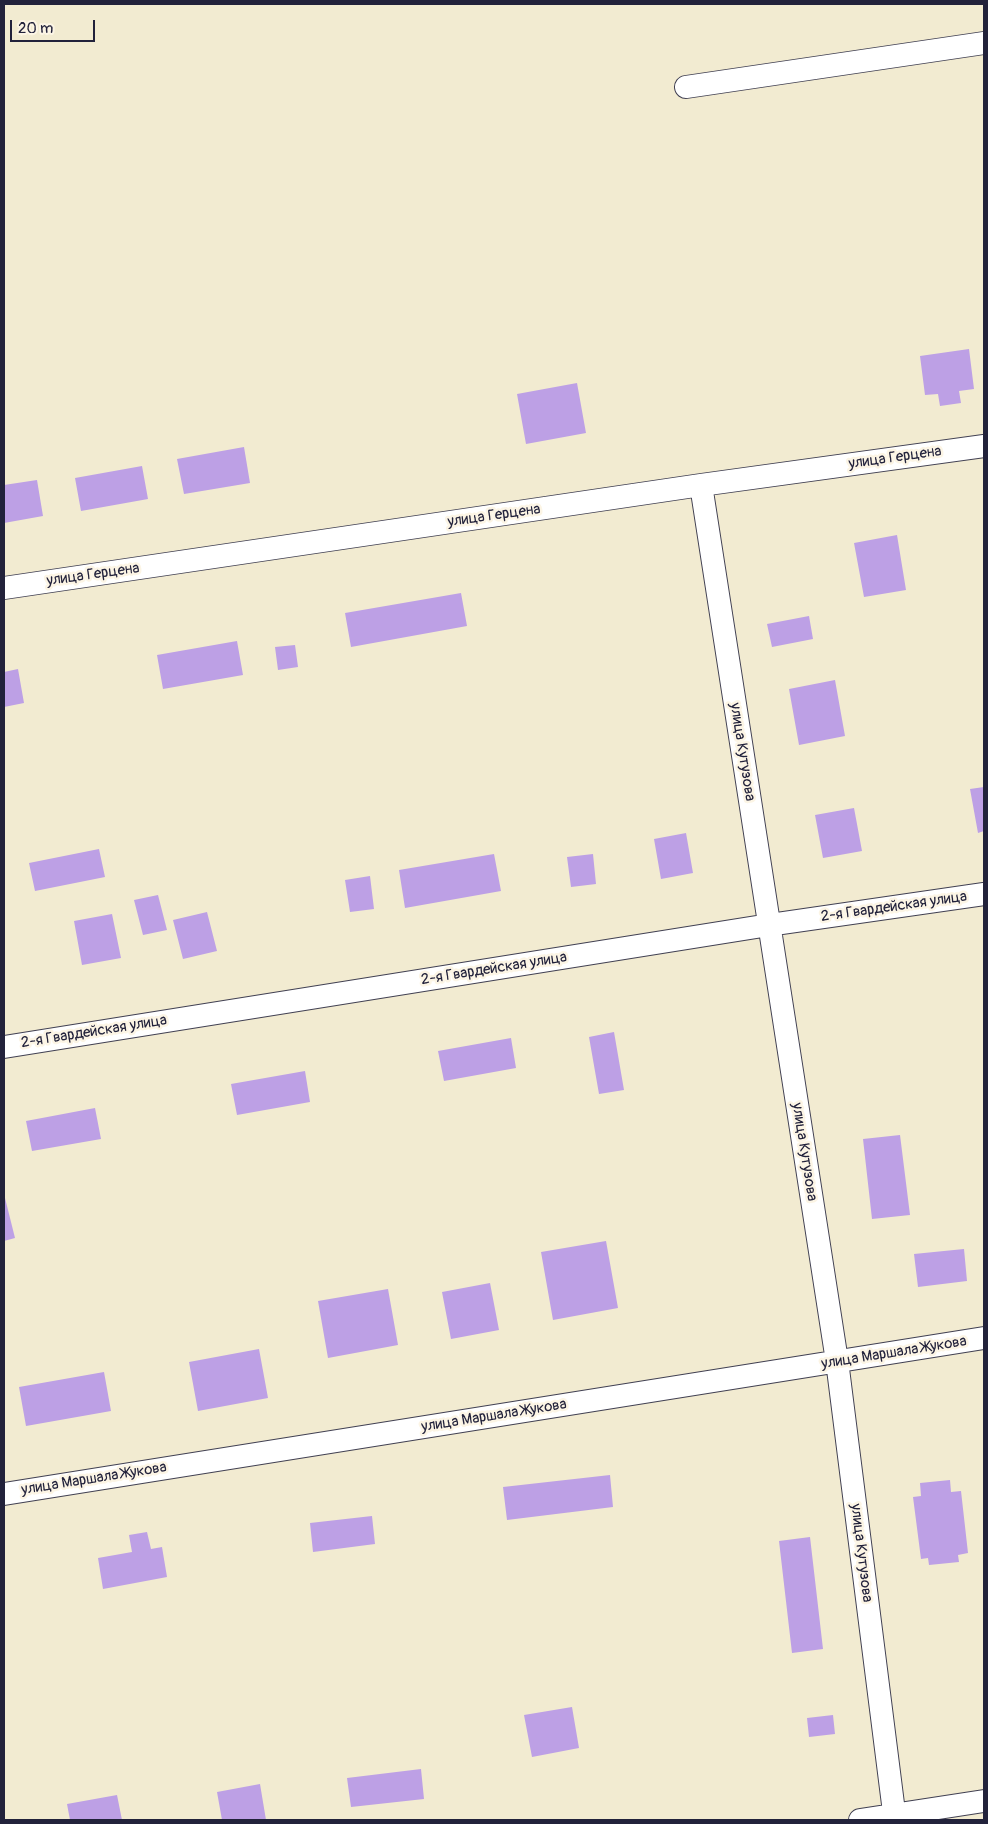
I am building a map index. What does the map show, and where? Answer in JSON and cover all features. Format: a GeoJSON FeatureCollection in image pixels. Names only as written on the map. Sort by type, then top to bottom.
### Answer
{"type":"FeatureCollection","features":[{"type":"Feature","properties":{"kind":"street"},"geometry":{"type":"LineString","coordinates":[[686,87],[984,43]]}},
{"type":"Feature","properties":{"kind":"street","name":"улица Герцена"},"geometry":{"type":"LineString","coordinates":[[4,588],[701,485],[984,446]]}},
{"type":"Feature","properties":{"kind":"street","name":"улица Кутузова"},"geometry":{"type":"LineString","coordinates":[[701,485],[837,1361],[895,1818]]}},
{"type":"Feature","properties":{"kind":"street","name":"2-я Гвардейская улица"},"geometry":{"type":"LineString","coordinates":[[4,1047],[769,925],[984,894]]}},
{"type":"Feature","properties":{"kind":"street","name":"улица Маршала Жукова"},"geometry":{"type":"LineString","coordinates":[[4,1494],[984,1338]]}},
{"type":"Feature","properties":{"kind":"street"},"geometry":{"type":"LineString","coordinates":[[860,1820],[895,1818],[984,1802]]}},
{"type":"Feature","properties":{"kind":"building"},"geometry":{"type":"Polygon","coordinates":[[[969,349],[974,389],[959,391],[961,403],[940,406],[938,394],[925,395],[920,356],[969,349]]]}},
{"type":"Feature","properties":{"kind":"building"},"geometry":{"type":"Polygon","coordinates":[[[577,383],[586,433],[526,444],[517,394],[577,383]]]}},
{"type":"Feature","properties":{"kind":"building"},"geometry":{"type":"Polygon","coordinates":[[[244,447],[250,483],[184,494],[177,459],[244,447]]]}},
{"type":"Feature","properties":{"kind":"building"},"geometry":{"type":"Polygon","coordinates":[[[142,466],[148,499],[81,511],[75,478],[142,466]]]}},
{"type":"Feature","properties":{"kind":"building"},"geometry":{"type":"Polygon","coordinates":[[[37,480],[43,516],[4,523],[4,485],[37,480]]]}},
{"type":"Feature","properties":{"kind":"building"},"geometry":{"type":"Polygon","coordinates":[[[897,535],[906,590],[864,597],[854,543],[897,535]]]}},
{"type":"Feature","properties":{"kind":"building"},"geometry":{"type":"Polygon","coordinates":[[[461,593],[467,626],[351,647],[345,613],[461,593]]]}},
{"type":"Feature","properties":{"kind":"building"},"geometry":{"type":"Polygon","coordinates":[[[809,616],[813,639],[772,647],[767,624],[809,616]]]}},
{"type":"Feature","properties":{"kind":"building"},"geometry":{"type":"Polygon","coordinates":[[[237,641],[243,675],[163,689],[157,655],[237,641]]]}},
{"type":"Feature","properties":{"kind":"building"},"geometry":{"type":"Polygon","coordinates":[[[295,645],[298,667],[278,670],[275,647],[295,645]]]}},
{"type":"Feature","properties":{"kind":"building"},"geometry":{"type":"Polygon","coordinates":[[[18,669],[24,703],[4,707],[4,672],[18,669]]]}},
{"type":"Feature","properties":{"kind":"building"},"geometry":{"type":"Polygon","coordinates":[[[835,680],[845,736],[799,745],[789,689],[835,680]]]}},
{"type":"Feature","properties":{"kind":"building"},"geometry":{"type":"Polygon","coordinates":[[[984,787],[984,831],[978,833],[970,789],[984,787]]]}},
{"type":"Feature","properties":{"kind":"building"},"geometry":{"type":"Polygon","coordinates":[[[854,808],[862,851],[823,858],[815,815],[854,808]]]}},
{"type":"Feature","properties":{"kind":"building"},"geometry":{"type":"Polygon","coordinates":[[[686,833],[693,873],[661,879],[654,839],[686,833]]]}},
{"type":"Feature","properties":{"kind":"building"},"geometry":{"type":"Polygon","coordinates":[[[99,849],[105,877],[35,891],[29,863],[99,849]]]}},
{"type":"Feature","properties":{"kind":"building"},"geometry":{"type":"Polygon","coordinates":[[[494,854],[501,891],[405,908],[399,870],[494,854]]]}},
{"type":"Feature","properties":{"kind":"building"},"geometry":{"type":"Polygon","coordinates":[[[593,854],[596,884],[571,887],[567,857],[593,854]]]}},
{"type":"Feature","properties":{"kind":"building"},"geometry":{"type":"Polygon","coordinates":[[[370,876],[374,909],[350,912],[345,880],[370,876]]]}},
{"type":"Feature","properties":{"kind":"building"},"geometry":{"type":"Polygon","coordinates":[[[158,895],[167,930],[143,935],[134,900],[158,895]]]}},
{"type":"Feature","properties":{"kind":"building"},"geometry":{"type":"Polygon","coordinates":[[[207,912],[217,951],[183,959],[173,920],[207,912]]]}},
{"type":"Feature","properties":{"kind":"building"},"geometry":{"type":"Polygon","coordinates":[[[112,914],[121,958],[82,965],[74,921],[112,914]]]}},
{"type":"Feature","properties":{"kind":"building"},"geometry":{"type":"Polygon","coordinates":[[[614,1032],[624,1090],[599,1094],[589,1037],[614,1032]]]}},
{"type":"Feature","properties":{"kind":"building"},"geometry":{"type":"Polygon","coordinates":[[[511,1038],[516,1068],[444,1081],[438,1051],[511,1038]]]}},
{"type":"Feature","properties":{"kind":"building"},"geometry":{"type":"Polygon","coordinates":[[[305,1071],[310,1102],[237,1115],[231,1084],[305,1071]]]}},
{"type":"Feature","properties":{"kind":"building"},"geometry":{"type":"Polygon","coordinates":[[[95,1108],[101,1139],[32,1151],[26,1121],[95,1108]]]}},
{"type":"Feature","properties":{"kind":"building"},"geometry":{"type":"Polygon","coordinates":[[[900,1135],[910,1215],[872,1219],[863,1139],[900,1135]]]}},
{"type":"Feature","properties":{"kind":"building"},"geometry":{"type":"Polygon","coordinates":[[[4,1194],[15,1238],[4,1241],[4,1194]]]}},
{"type":"Feature","properties":{"kind":"building"},"geometry":{"type":"Polygon","coordinates":[[[606,1241],[618,1308],[553,1320],[541,1252],[606,1241]]]}},
{"type":"Feature","properties":{"kind":"building"},"geometry":{"type":"Polygon","coordinates":[[[964,1249],[967,1281],[918,1287],[914,1254],[964,1249]]]}},
{"type":"Feature","properties":{"kind":"building"},"geometry":{"type":"Polygon","coordinates":[[[490,1283],[499,1330],[451,1339],[442,1292],[490,1283]]]}},
{"type":"Feature","properties":{"kind":"building"},"geometry":{"type":"Polygon","coordinates":[[[388,1289],[398,1345],[328,1358],[318,1301],[388,1289]]]}},
{"type":"Feature","properties":{"kind":"building"},"geometry":{"type":"Polygon","coordinates":[[[259,1349],[268,1398],[198,1411],[189,1362],[259,1349]]]}},
{"type":"Feature","properties":{"kind":"building"},"geometry":{"type":"Polygon","coordinates":[[[104,1372],[111,1411],[26,1426],[19,1387],[104,1372]]]}},
{"type":"Feature","properties":{"kind":"building"},"geometry":{"type":"Polygon","coordinates":[[[610,1475],[613,1507],[507,1520],[503,1487],[610,1475]]]}},
{"type":"Feature","properties":{"kind":"building"},"geometry":{"type":"Polygon","coordinates":[[[950,1480],[951,1492],[961,1491],[968,1553],[958,1555],[959,1562],[929,1565],[928,1558],[921,1559],[913,1497],[921,1496],[920,1483],[950,1480]]]}},
{"type":"Feature","properties":{"kind":"building"},"geometry":{"type":"Polygon","coordinates":[[[372,1516],[375,1544],[313,1552],[310,1523],[372,1516]]]}},
{"type":"Feature","properties":{"kind":"building"},"geometry":{"type":"Polygon","coordinates":[[[147,1532],[151,1549],[162,1547],[167,1577],[103,1589],[98,1558],[132,1552],[129,1535],[147,1532]]]}},
{"type":"Feature","properties":{"kind":"building"},"geometry":{"type":"Polygon","coordinates":[[[810,1537],[823,1649],[792,1653],[779,1541],[810,1537]]]}},
{"type":"Feature","properties":{"kind":"building"},"geometry":{"type":"Polygon","coordinates":[[[572,1707],[579,1748],[532,1757],[524,1715],[572,1707]]]}},
{"type":"Feature","properties":{"kind":"building"},"geometry":{"type":"Polygon","coordinates":[[[833,1715],[835,1734],[809,1737],[807,1718],[833,1715]]]}},
{"type":"Feature","properties":{"kind":"building"},"geometry":{"type":"Polygon","coordinates":[[[421,1769],[424,1799],[351,1807],[347,1778],[421,1769]]]}},
{"type":"Feature","properties":{"kind":"building"},"geometry":{"type":"Polygon","coordinates":[[[260,1784],[266,1820],[222,1820],[217,1792],[260,1784]]]}},
{"type":"Feature","properties":{"kind":"building"},"geometry":{"type":"Polygon","coordinates":[[[117,1795],[122,1820],[70,1820],[67,1804],[117,1795]]]}}]}
